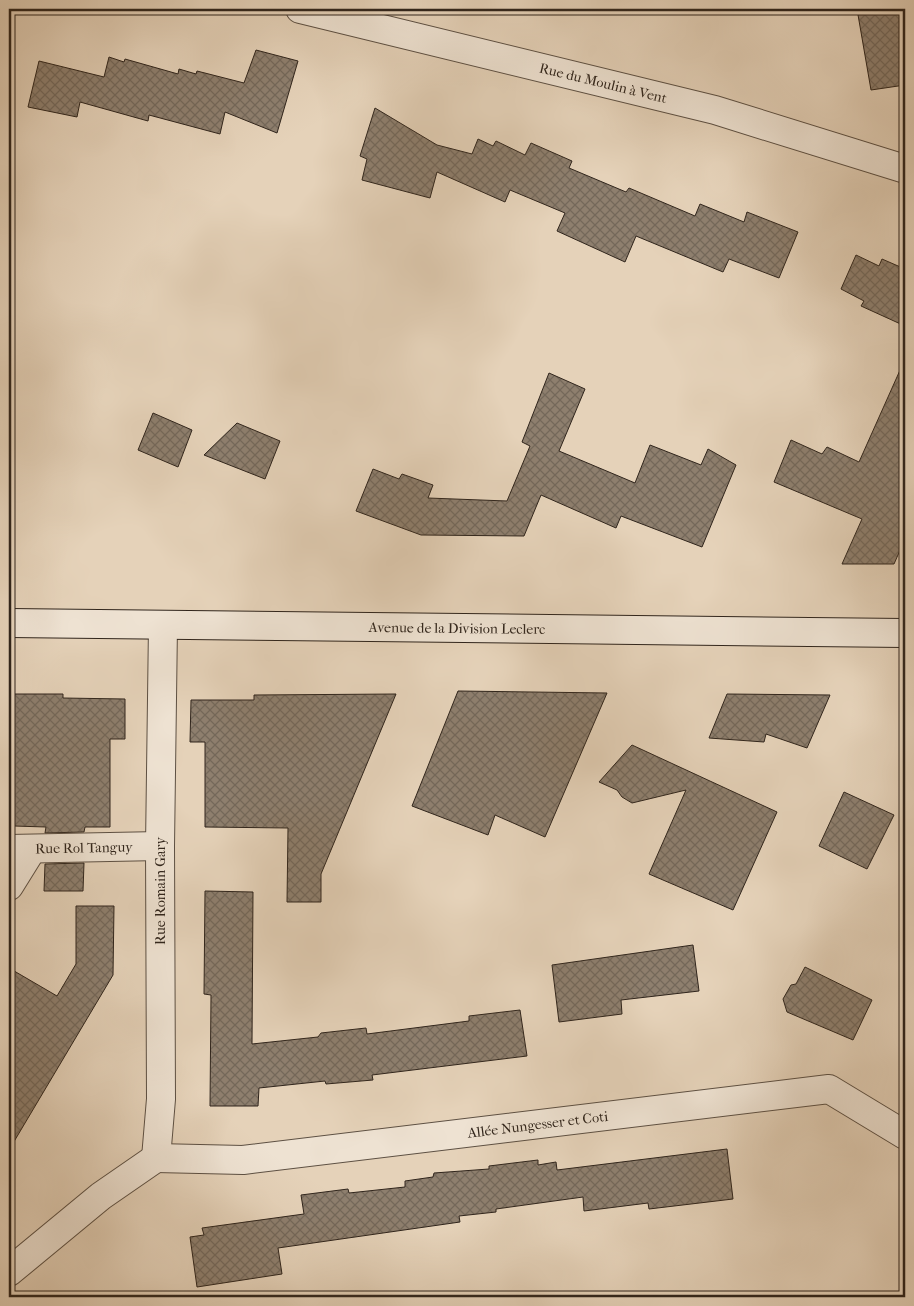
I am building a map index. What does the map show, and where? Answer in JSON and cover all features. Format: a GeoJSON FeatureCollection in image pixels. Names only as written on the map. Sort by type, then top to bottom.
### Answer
{"type":"FeatureCollection","features":[{"type":"Feature","properties":{"kind":"street","name":"Rue du Moulin à Vent"},"geometry":{"type":"LineString","coordinates":[[300,9],[715,110],[905,169]]}},
{"type":"Feature","properties":{"kind":"street","name":"Avenue de la Division Leclerc"},"geometry":{"type":"LineString","coordinates":[[9,623],[905,634]]}},
{"type":"Feature","properties":{"kind":"street","name":"Rue Romain Gary"},"geometry":{"type":"LineString","coordinates":[[156,1158],[161,1099],[160,846],[164,624]]}},
{"type":"Feature","properties":{"kind":"street","name":"Rue Rol Tanguy"},"geometry":{"type":"LineString","coordinates":[[20,849],[160,846]]}},
{"type":"Feature","properties":{"kind":"street"},"geometry":{"type":"LineString","coordinates":[[9,886],[20,849]]}},
{"type":"Feature","properties":{"kind":"street","name":"Allée Nungesser et Coti"},"geometry":{"type":"LineString","coordinates":[[156,1158],[243,1160],[829,1089],[905,1135]]}},
{"type":"Feature","properties":{"kind":"street"},"geometry":{"type":"LineString","coordinates":[[9,1272],[101,1196],[156,1158]]}},
{"type":"Feature","properties":{"kind":"building"},"geometry":{"type":"Polygon","coordinates":[[[857,9],[905,9],[905,85],[871,90],[857,9]]]}},
{"type":"Feature","properties":{"kind":"building"},"geometry":{"type":"Polygon","coordinates":[[[256,50],[298,61],[277,133],[225,112],[220,134],[149,115],[148,121],[80,102],[77,117],[28,107],[39,61],[104,77],[109,57],[124,62],[125,59],[178,74],[179,69],[196,74],[197,71],[244,83],[256,50]]]}},
{"type":"Feature","properties":{"kind":"building"},"geometry":{"type":"Polygon","coordinates":[[[375,108],[437,145],[472,154],[478,139],[493,146],[496,141],[525,155],[531,143],[572,161],[569,168],[626,192],[629,188],[695,216],[700,204],[744,222],[747,212],[798,232],[779,278],[729,259],[723,272],[636,236],[625,262],[557,231],[565,213],[510,190],[505,202],[437,172],[430,198],[362,180],[367,159],[360,156],[375,108]]]}},
{"type":"Feature","properties":{"kind":"building"},"geometry":{"type":"Polygon","coordinates":[[[856,255],[879,266],[882,259],[905,269],[905,326],[861,306],[864,301],[841,289],[856,255]]]}},
{"type":"Feature","properties":{"kind":"building"},"geometry":{"type":"Polygon","coordinates":[[[905,359],[905,539],[894,564],[842,564],[862,519],[774,482],[791,440],[822,454],[827,447],[859,462],[905,359]]]}},
{"type":"Feature","properties":{"kind":"building"},"geometry":{"type":"Polygon","coordinates":[[[549,373],[585,389],[559,451],[635,483],[650,445],[701,465],[708,449],[736,465],[702,547],[621,516],[616,528],[541,495],[524,536],[421,535],[356,511],[373,469],[399,479],[402,474],[433,485],[428,498],[507,501],[530,446],[522,442],[549,373]]]}},
{"type":"Feature","properties":{"kind":"building"},"geometry":{"type":"Polygon","coordinates":[[[153,413],[192,430],[178,467],[138,450],[153,413]]]}},
{"type":"Feature","properties":{"kind":"building"},"geometry":{"type":"Polygon","coordinates":[[[237,423],[280,441],[265,479],[204,455],[237,423]]]}},
{"type":"Feature","properties":{"kind":"building"},"geometry":{"type":"Polygon","coordinates":[[[458,691],[607,693],[545,837],[495,815],[488,835],[412,806],[458,691]]]}},
{"type":"Feature","properties":{"kind":"building"},"geometry":{"type":"Polygon","coordinates":[[[9,694],[63,694],[63,698],[125,699],[125,739],[110,739],[110,827],[85,827],[84,832],[45,833],[46,827],[14,826],[14,741],[9,741],[9,694]]]}},
{"type":"Feature","properties":{"kind":"building"},"geometry":{"type":"Polygon","coordinates":[[[396,694],[321,874],[321,902],[287,902],[288,828],[205,827],[205,742],[190,742],[191,700],[254,700],[254,695],[396,694]]]}},
{"type":"Feature","properties":{"kind":"building"},"geometry":{"type":"Polygon","coordinates":[[[727,694],[830,695],[807,748],[766,734],[764,742],[709,738],[727,694]]]}},
{"type":"Feature","properties":{"kind":"building"},"geometry":{"type":"Polygon","coordinates":[[[632,745],[777,812],[733,910],[649,874],[686,790],[632,803],[622,797],[617,790],[599,782],[632,745]]]}},
{"type":"Feature","properties":{"kind":"building"},"geometry":{"type":"Polygon","coordinates":[[[844,792],[894,815],[867,869],[819,846],[844,792]]]}},
{"type":"Feature","properties":{"kind":"building"},"geometry":{"type":"Polygon","coordinates":[[[84,863],[83,891],[44,891],[45,864],[84,863]]]}},
{"type":"Feature","properties":{"kind":"building"},"geometry":{"type":"Polygon","coordinates":[[[205,891],[253,892],[252,1044],[318,1037],[321,1033],[366,1028],[367,1034],[469,1021],[469,1016],[520,1010],[527,1056],[372,1075],[373,1080],[326,1084],[325,1081],[259,1088],[258,1106],[210,1106],[211,995],[204,994],[205,891]]]}},
{"type":"Feature","properties":{"kind":"building"},"geometry":{"type":"Polygon","coordinates":[[[76,906],[114,906],[113,975],[9,1150],[9,968],[57,996],[76,964],[76,906]]]}},
{"type":"Feature","properties":{"kind":"building"},"geometry":{"type":"Polygon","coordinates":[[[693,945],[699,991],[621,1000],[622,1014],[559,1022],[552,965],[693,945]]]}},
{"type":"Feature","properties":{"kind":"building"},"geometry":{"type":"Polygon","coordinates":[[[805,967],[872,1000],[853,1040],[787,1012],[783,999],[791,985],[796,984],[805,967]]]}},
{"type":"Feature","properties":{"kind":"building"},"geometry":{"type":"Polygon","coordinates":[[[727,1149],[733,1199],[649,1209],[648,1203],[584,1211],[583,1197],[496,1209],[496,1212],[459,1216],[460,1222],[278,1248],[282,1274],[197,1287],[190,1237],[204,1235],[202,1228],[304,1214],[301,1195],[348,1189],[349,1193],[405,1187],[405,1181],[433,1177],[434,1173],[489,1169],[489,1166],[538,1160],[538,1165],[556,1162],[557,1170],[727,1149]]]}}]}
